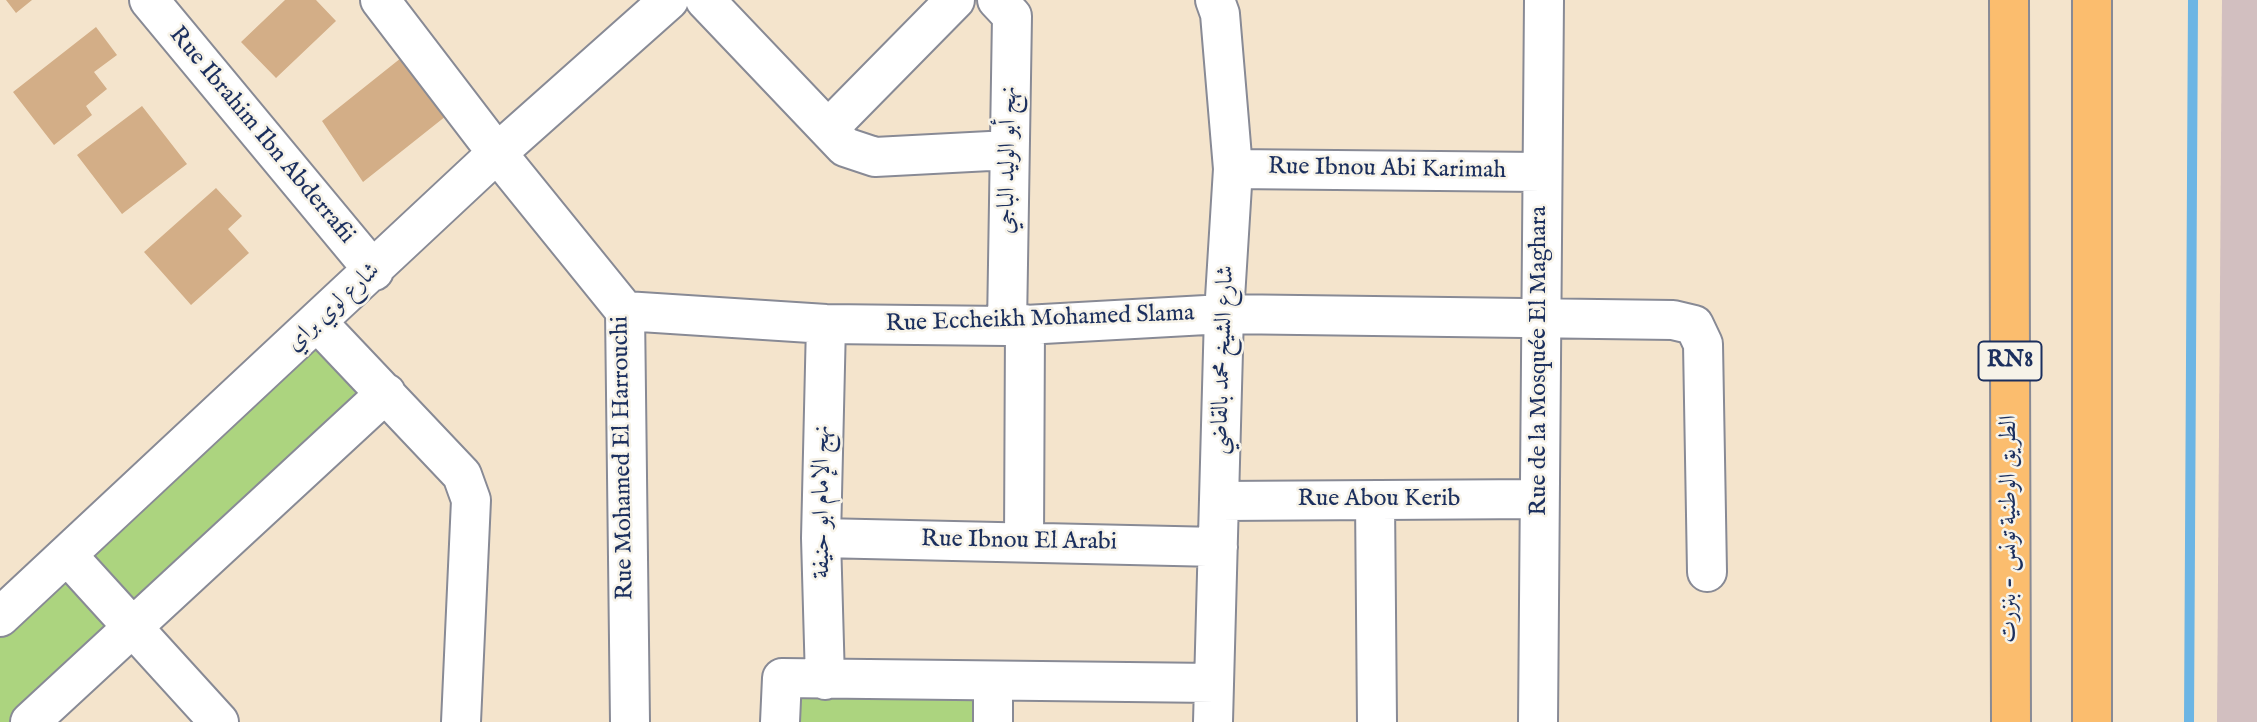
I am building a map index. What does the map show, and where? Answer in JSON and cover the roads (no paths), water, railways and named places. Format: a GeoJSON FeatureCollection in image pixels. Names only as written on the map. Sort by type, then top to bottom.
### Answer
{"type":"FeatureCollection","features":[{"type":"Feature","properties":{"kind":"highway","name":"الطريق الوطنية تونس - بنزرت"},"geometry":{"type":"LineString","coordinates":[[2009,0],[2011,722]]}},
{"type":"Feature","properties":{"kind":"highway"},"geometry":{"type":"LineString","coordinates":[[2092,0],[2092,722]]}},
{"type":"Feature","properties":{"kind":"street","name":"Rue Ibrahim Ibn Abderrafii"},"geometry":{"type":"LineString","coordinates":[[149,0],[374,271]]}},
{"type":"Feature","properties":{"kind":"street","name":"Rue Mohamed El Harrouchi"},"geometry":{"type":"LineString","coordinates":[[380,0],[625,311],[630,722]]}},
{"type":"Feature","properties":{"kind":"street","name":"شارع لوي براي"},"geometry":{"type":"LineString","coordinates":[[0,617],[498,153],[668,0]]}},
{"type":"Feature","properties":{"kind":"street"},"geometry":{"type":"LineString","coordinates":[[705,0],[845,147],[875,158],[1009,150]]}},
{"type":"Feature","properties":{"kind":"street"},"geometry":{"type":"LineString","coordinates":[[829,128],[955,0]]}},
{"type":"Feature","properties":{"kind":"street","name":"نهج أبو الوليد الباجي"},"geometry":{"type":"LineString","coordinates":[[997,0],[1012,16],[1009,150],[1024,542]]}},
{"type":"Feature","properties":{"kind":"street","name":"شارع الشيخ محمد بالقاضي"},"geometry":{"type":"LineString","coordinates":[[1213,722],[1224,314],[1233,169],[1220,14],[1215,0]]}},
{"type":"Feature","properties":{"kind":"street","name":"Rue de la Mosquée El Maghara"},"geometry":{"type":"LineString","coordinates":[[1538,722],[1544,0]]}},
{"type":"Feature","properties":{"kind":"street","name":"Rue Ibnou Abi Karimah"},"geometry":{"type":"LineString","coordinates":[[1233,169],[1541,172]]}},
{"type":"Feature","properties":{"kind":"street","name":"Rue Eccheikh Mohamed Slama"},"geometry":{"type":"LineString","coordinates":[[625,311],[826,324],[1016,325],[1224,314],[1673,320],[1694,324],[1703,344],[1707,572]]}},
{"type":"Feature","properties":{"kind":"street"},"geometry":{"type":"LineString","coordinates":[[318,323],[462,475],[471,500],[461,722]]}},
{"type":"Feature","properties":{"kind":"street","name":"نهج الإمام ابو حنيفة"},"geometry":{"type":"LineString","coordinates":[[825,680],[821,538],[826,324]]}},
{"type":"Feature","properties":{"kind":"street"},"geometry":{"type":"LineString","coordinates":[[30,722],[386,393]]}},
{"type":"Feature","properties":{"kind":"street","name":"Rue Abou Kerib"},"geometry":{"type":"LineString","coordinates":[[1220,501],[1539,499]]}},
{"type":"Feature","properties":{"kind":"street"},"geometry":{"type":"LineString","coordinates":[[1375,500],[1377,722]]}},
{"type":"Feature","properties":{"kind":"street","name":"Rue Ibnou El Arabi"},"geometry":{"type":"LineString","coordinates":[[821,538],[1218,547]]}},
{"type":"Feature","properties":{"kind":"street"},"geometry":{"type":"LineString","coordinates":[[67,555],[219,722]]}},
{"type":"Feature","properties":{"kind":"street"},"geometry":{"type":"LineString","coordinates":[[780,722],[782,678],[1214,683]]}},
{"type":"Feature","properties":{"kind":"street"},"geometry":{"type":"LineString","coordinates":[[993,681],[993,722]]}},
{"type":"Feature","properties":{"kind":"waterway"},"geometry":{"type":"LineString","coordinates":[[2189,722],[2193,0]]}}]}
